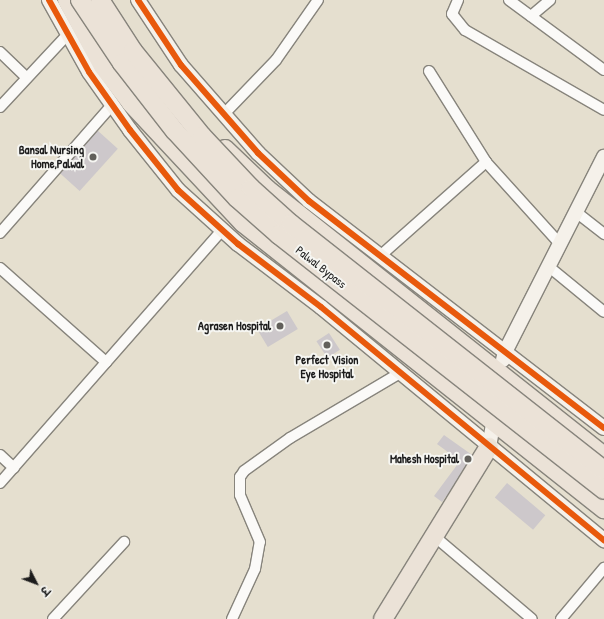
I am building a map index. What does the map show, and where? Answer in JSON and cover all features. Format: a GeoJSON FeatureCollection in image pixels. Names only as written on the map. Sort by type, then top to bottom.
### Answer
{"type":"FeatureCollection","features":[{"type":"Feature","properties":{"kind":"highway"},"geometry":{"type":"LineString","coordinates":[[67,0],[103,66],[131,103],[243,223],[604,509]]}},
{"type":"Feature","properties":{"kind":"highway","name":"Palwal Bypass"},"geometry":{"type":"LineString","coordinates":[[80,0],[122,63],[175,130],[237,198],[279,235],[604,490]]}},
{"type":"Feature","properties":{"kind":"highway","name":"Palwal Bypass"},"geometry":{"type":"LineString","coordinates":[[100,0],[133,51],[202,136],[251,188],[291,224],[604,470]]}},
{"type":"Feature","properties":{"kind":"highway"},"geometry":{"type":"LineString","coordinates":[[110,0],[158,70],[231,155],[266,189],[604,456]]}},
{"type":"Feature","properties":{"kind":"highway"},"geometry":{"type":"LineString","coordinates":[[383,619],[489,447]]}},
{"type":"Feature","properties":{"kind":"street"},"geometry":{"type":"LineString","coordinates":[[49,0],[89,72],[112,105],[178,190],[222,230],[604,540]]}},
{"type":"Feature","properties":{"kind":"street"},"geometry":{"type":"LineString","coordinates":[[138,0],[181,65],[258,153],[309,200],[604,428]]}},
{"type":"Feature","properties":{"kind":"street"},"geometry":{"type":"LineString","coordinates":[[224,114],[276,60],[318,0]]}},
{"type":"Feature","properties":{"kind":"street"},"geometry":{"type":"LineString","coordinates":[[458,0],[452,14],[465,30],[604,110]]}},
{"type":"Feature","properties":{"kind":"street"},"geometry":{"type":"LineString","coordinates":[[509,0],[604,70]]}},
{"type":"Feature","properties":{"kind":"street"},"geometry":{"type":"LineString","coordinates":[[531,16],[550,0]]}},
{"type":"Feature","properties":{"kind":"street"},"geometry":{"type":"LineString","coordinates":[[0,106],[68,34]]}},
{"type":"Feature","properties":{"kind":"street"},"geometry":{"type":"LineString","coordinates":[[0,52],[27,78]]}},
{"type":"Feature","properties":{"kind":"street"},"geometry":{"type":"LineString","coordinates":[[429,71],[486,162],[560,244]]}},
{"type":"Feature","properties":{"kind":"street"},"geometry":{"type":"LineString","coordinates":[[1,230],[112,105]]}},
{"type":"Feature","properties":{"kind":"street"},"geometry":{"type":"LineString","coordinates":[[489,447],[505,352],[604,157]]}},
{"type":"Feature","properties":{"kind":"street"},"geometry":{"type":"LineString","coordinates":[[380,256],[486,162]]}},
{"type":"Feature","properties":{"kind":"street"},"geometry":{"type":"LineString","coordinates":[[576,212],[604,234]]}},
{"type":"Feature","properties":{"kind":"street"},"geometry":{"type":"LineString","coordinates":[[0,483],[222,230]]}},
{"type":"Feature","properties":{"kind":"street"},"geometry":{"type":"LineString","coordinates":[[548,266],[604,312]]}},
{"type":"Feature","properties":{"kind":"street"},"geometry":{"type":"LineString","coordinates":[[0,268],[106,362]]}},
{"type":"Feature","properties":{"kind":"street"},"geometry":{"type":"LineString","coordinates":[[232,619],[255,569],[260,542],[240,495],[240,477],[251,464],[269,452],[400,373]]}},
{"type":"Feature","properties":{"kind":"street"},"geometry":{"type":"LineString","coordinates":[[0,455],[14,468]]}},
{"type":"Feature","properties":{"kind":"street"},"geometry":{"type":"LineString","coordinates":[[434,536],[532,619]]}},
{"type":"Feature","properties":{"kind":"street"},"geometry":{"type":"LineString","coordinates":[[53,619],[124,542]]}},
{"type":"Feature","properties":{"kind":"street"},"geometry":{"type":"LineString","coordinates":[[560,619],[604,568]]}},
{"type":"Feature","properties":{"kind":"building"},"geometry":{"type":"Polygon","coordinates":[[[97,130],[118,149],[80,191],[59,172],[97,130]]]}},
{"type":"Feature","properties":{"kind":"building"},"geometry":{"type":"Polygon","coordinates":[[[287,311],[298,329],[268,347],[257,329],[287,311]]]}},
{"type":"Feature","properties":{"kind":"building"},"geometry":{"type":"Polygon","coordinates":[[[329,333],[340,350],[327,358],[316,341],[329,333]]]}},
{"type":"Feature","properties":{"kind":"building"},"geometry":{"type":"Polygon","coordinates":[[[444,435],[475,457],[442,502],[434,496],[460,461],[437,444],[444,435]]]}},
{"type":"Feature","properties":{"kind":"building"},"geometry":{"type":"Polygon","coordinates":[[[507,483],[545,515],[533,530],[495,498],[507,483]]]}},
{"type":"Feature","properties":{"kind":"cycle path"},"geometry":{"type":"LineString","coordinates":[[49,0],[89,72],[130,130],[178,190],[238,244],[321,307],[604,540]]}},
{"type":"Feature","properties":{"kind":"cycle path"},"geometry":{"type":"LineString","coordinates":[[138,0],[181,65],[258,153],[309,201],[604,428]]}},
{"type":"Feature","properties":{"kind":"place","name":"Bansal Nursing Home,Palwal"},"geometry":{"type":"Point","coordinates":[93,157]}},
{"type":"Feature","properties":{"kind":"place","name":"Agrasen Hospital"},"geometry":{"type":"Point","coordinates":[280,326]}},
{"type":"Feature","properties":{"kind":"place","name":"Perfect Vision Eye Hospital"},"geometry":{"type":"Point","coordinates":[327,345]}},
{"type":"Feature","properties":{"kind":"place","name":"Mahesh Hospital"},"geometry":{"type":"Point","coordinates":[468,459]}}]}
